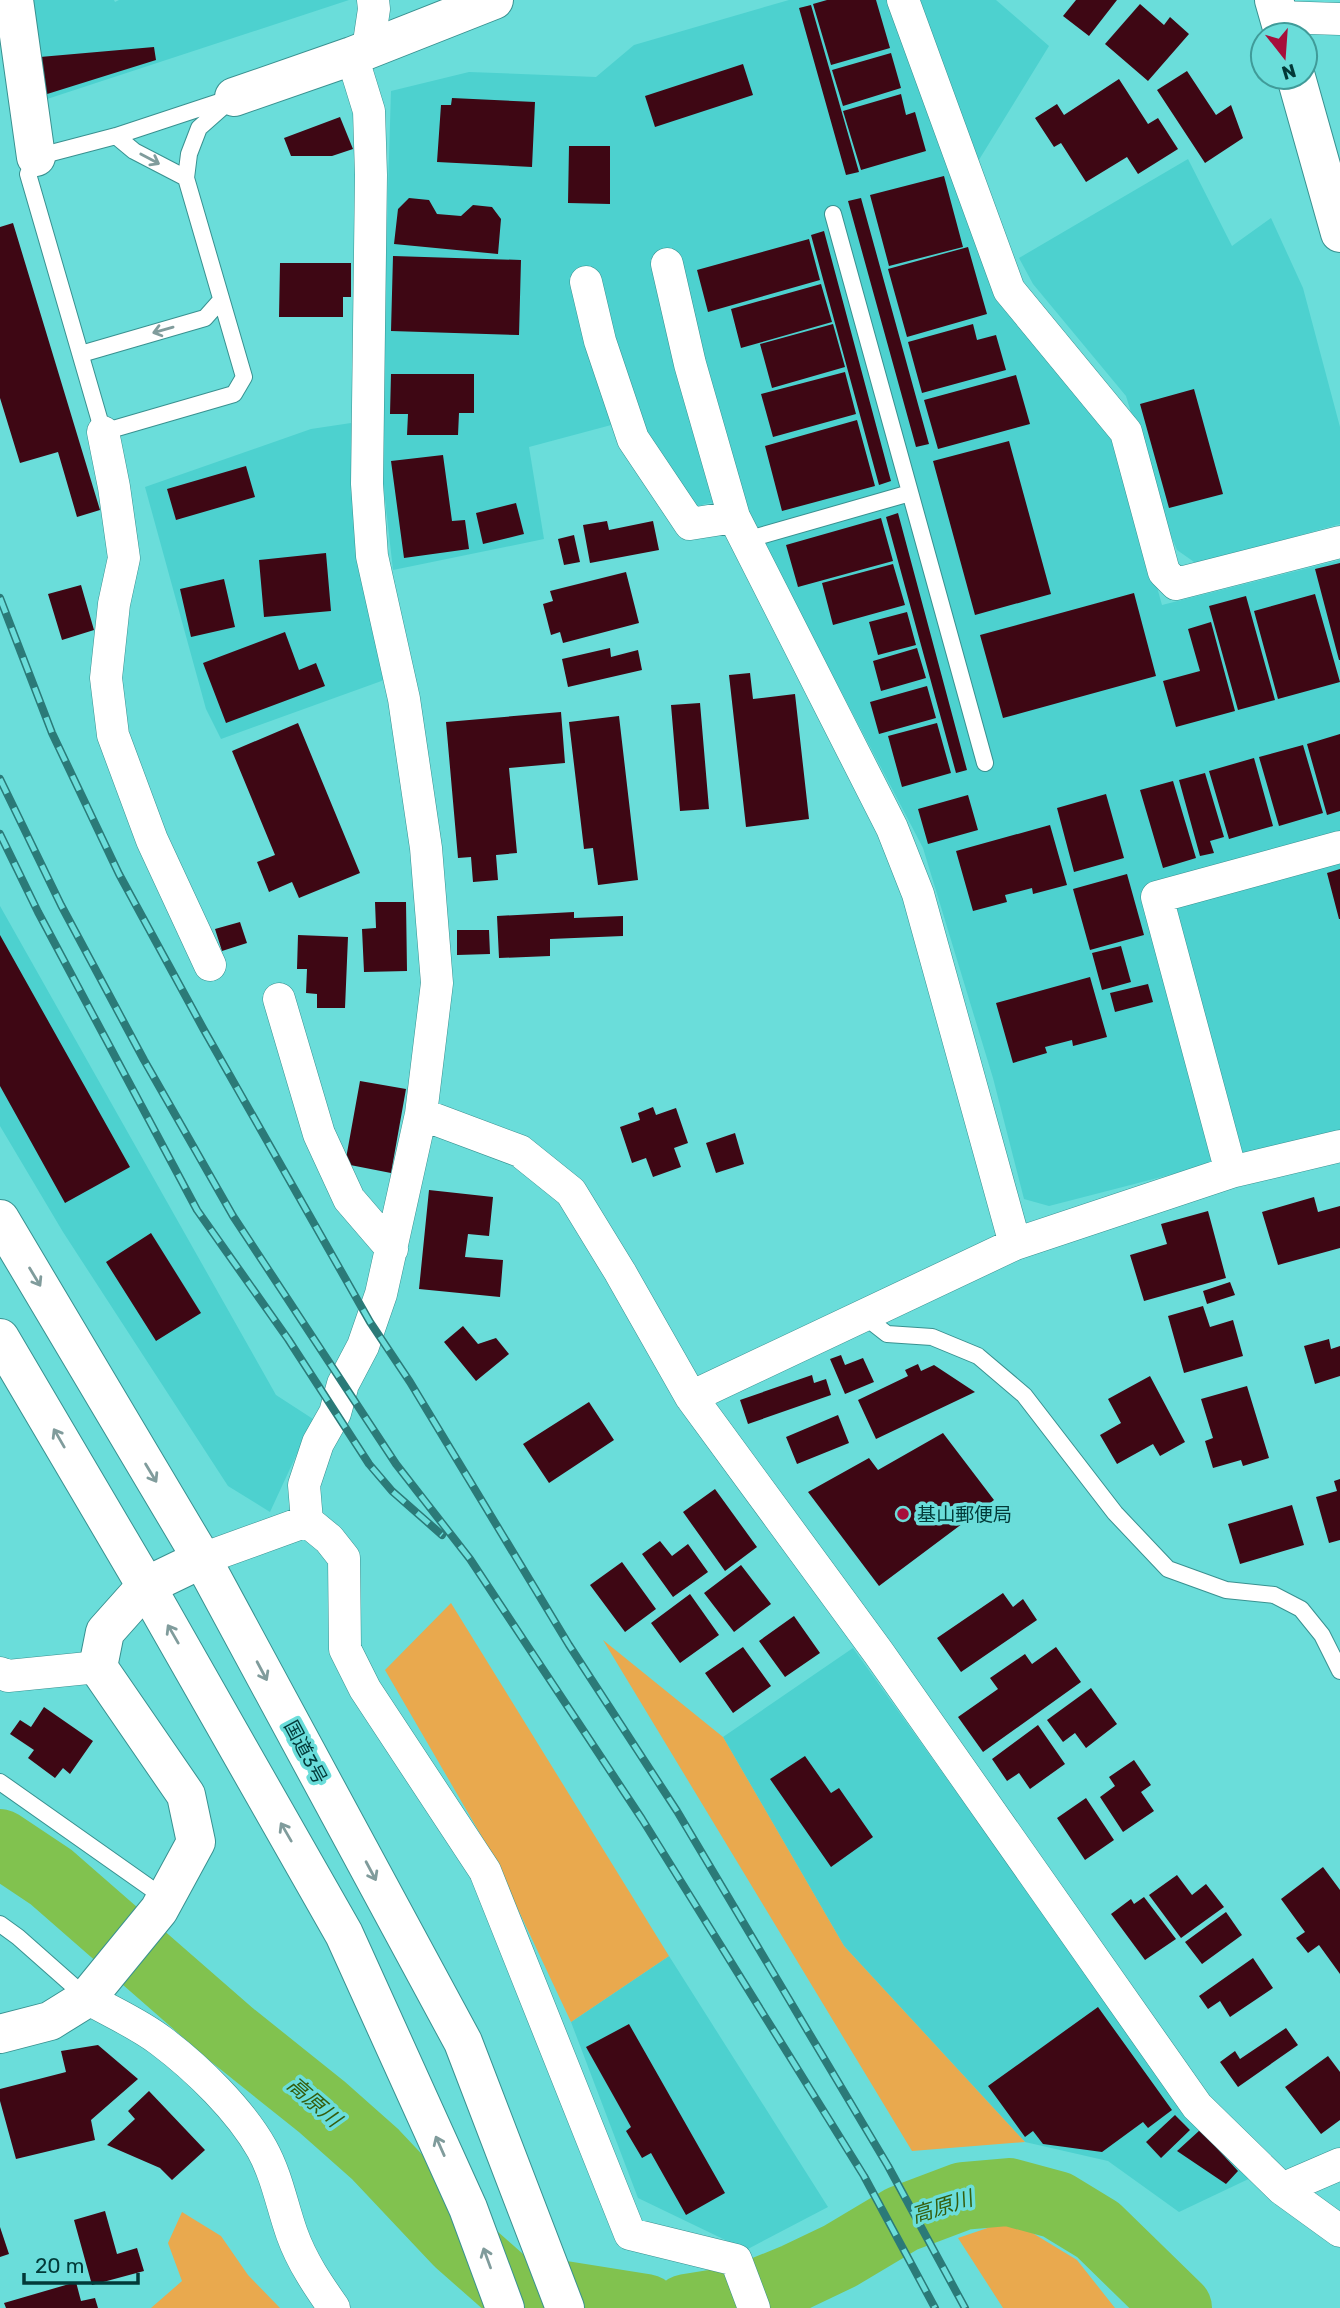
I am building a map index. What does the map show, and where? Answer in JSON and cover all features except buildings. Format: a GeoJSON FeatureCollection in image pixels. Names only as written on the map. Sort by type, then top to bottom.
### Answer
{"type":"FeatureCollection","features":[{"type":"Feature","properties":{"kind":"main road"},"geometry":{"type":"LineString","coordinates":[[14,0],[36,157]]}},
{"type":"Feature","properties":{"kind":"main road"},"geometry":{"type":"LineString","coordinates":[[234,97],[360,53],[494,0]]}},
{"type":"Feature","properties":{"kind":"main road"},"geometry":{"type":"LineString","coordinates":[[1300,91],[1340,233]]}},
{"type":"Feature","properties":{"kind":"main road","name":"国道3号"},"geometry":{"type":"LineString","coordinates":[[0,1219],[202,1559],[463,2042],[565,2308]]}},
{"type":"Feature","properties":{"kind":"main road"},"geometry":{"type":"LineString","coordinates":[[0,1338],[146,1586],[344,1934],[468,2208],[505,2308]]}},
{"type":"Feature","properties":{"kind":"main road"},"geometry":{"type":"LineString","coordinates":[[0,2034],[50,2021],[94,1990],[162,1904],[196,1842],[186,1795],[98,1667],[105,1632],[146,1586],[202,1559]]}},
{"type":"Feature","properties":{"kind":"street"},"geometry":{"type":"LineString","coordinates":[[373,0],[374,9],[360,53],[369,111],[371,175],[367,484],[372,556],[404,699],[426,848],[437,983],[421,1114],[392,1249],[381,1294],[363,1346],[343,1384],[335,1413],[318,1443],[304,1485],[307,1521],[329,1539],[344,1558],[345,1649],[365,1689],[485,1871],[630,2234],[736,2260],[754,2308]]}},
{"type":"Feature","properties":{"kind":"street"},"geometry":{"type":"LineString","coordinates":[[903,0],[1009,290],[1126,432],[1164,572],[1176,584],[1340,542]]}},
{"type":"Feature","properties":{"kind":"street"},"geometry":{"type":"LineString","coordinates":[[1279,17],[1340,19]]}},
{"type":"Feature","properties":{"kind":"street"},"geometry":{"type":"LineString","coordinates":[[667,264],[690,364],[740,529],[892,828],[918,894],[1015,1244]]}},
{"type":"Feature","properties":{"kind":"street"},"geometry":{"type":"LineString","coordinates":[[586,282],[600,341],[633,439],[690,524],[740,529]]}},
{"type":"Feature","properties":{"kind":"street"},"geometry":{"type":"LineString","coordinates":[[103,432],[124,558],[114,604],[106,678],[113,734],[152,840],[210,965]]}},
{"type":"Feature","properties":{"kind":"street"},"geometry":{"type":"LineString","coordinates":[[1231,1172],[1157,897],[1340,847]]}},
{"type":"Feature","properties":{"kind":"street"},"geometry":{"type":"LineString","coordinates":[[279,999],[319,1135],[349,1199],[392,1249]]}},
{"type":"Feature","properties":{"kind":"street"},"geometry":{"type":"LineString","coordinates":[[421,1114],[520,1151],[571,1192],[691,1397],[878,1652],[1197,2106],[1282,2189],[1340,2231]]}},
{"type":"Feature","properties":{"kind":"street"},"geometry":{"type":"LineString","coordinates":[[691,1397],[1015,1244],[1231,1172],[1340,1146]]}},
{"type":"Feature","properties":{"kind":"street"},"geometry":{"type":"LineString","coordinates":[[202,1559],[307,1521]]}},
{"type":"Feature","properties":{"kind":"street"},"geometry":{"type":"LineString","coordinates":[[0,1673],[8,1676],[98,1667]]}},
{"type":"Feature","properties":{"kind":"street"},"geometry":{"type":"LineString","coordinates":[[94,1990],[160,2040],[240,2116],[262,2150],[277,2183],[293,2235],[312,2277],[334,2308]]}},
{"type":"Feature","properties":{"kind":"street"},"geometry":{"type":"LineString","coordinates":[[1282,2189],[1340,2164]]}},
{"type":"Feature","properties":{"kind":"lane"},"geometry":{"type":"LineString","coordinates":[[234,97],[199,128],[189,154],[186,178],[221,300],[232,328],[244,377],[234,394],[103,432],[28,174],[36,157],[116,136],[234,97]]}},
{"type":"Feature","properties":{"kind":"lane"},"geometry":{"type":"LineString","coordinates":[[116,136],[134,151],[186,178]]}},
{"type":"Feature","properties":{"kind":"lane"},"geometry":{"type":"LineString","coordinates":[[833,214],[985,763]]}},
{"type":"Feature","properties":{"kind":"lane"},"geometry":{"type":"LineString","coordinates":[[80,354],[205,318],[221,300]]}},
{"type":"Feature","properties":{"kind":"lane"},"geometry":{"type":"LineString","coordinates":[[740,529],[910,493]]}},
{"type":"Feature","properties":{"kind":"lane"},"geometry":{"type":"LineString","coordinates":[[864,1316],[887,1334],[932,1337],[978,1356],[1024,1395],[1115,1513],[1168,1569],[1226,1590],[1274,1595],[1301,1609],[1322,1634],[1340,1671]]}},
{"type":"Feature","properties":{"kind":"lane"},"geometry":{"type":"LineString","coordinates":[[0,1782],[162,1904]]}},
{"type":"Feature","properties":{"kind":"lane"},"geometry":{"type":"LineString","coordinates":[[0,1924],[94,1990]]}},
{"type":"Feature","properties":{"kind":"shaded area"},"geometry":{"type":"Polygon","coordinates":[[[28,0],[115,2],[349,0],[41,101],[28,0]]]}},
{"type":"Feature","properties":{"kind":"shaded area"},"geometry":{"type":"Polygon","coordinates":[[[789,0],[996,0],[1049,46],[961,189],[1002,307],[1116,441],[1162,605],[1340,560],[1340,1131],[1049,1206],[1024,1199],[993,1078],[923,848],[746,509],[714,502],[689,508],[615,424],[529,447],[544,539],[393,570],[380,455],[391,91],[469,72],[596,77],[634,45],[789,0]]]}},
{"type":"Feature","properties":{"kind":"shaded area"},"geometry":{"type":"Polygon","coordinates":[[[1188,159],[1232,246],[1271,218],[1303,288],[1340,427],[1340,524],[1197,564],[1177,550],[1163,517],[1126,396],[1033,284],[1019,258],[1188,159]]]}},
{"type":"Feature","properties":{"kind":"shaded area"},"geometry":{"type":"Polygon","coordinates":[[[351,423],[360,540],[387,679],[221,739],[206,709],[145,487],[311,429],[351,423]]]}},
{"type":"Feature","properties":{"kind":"shaded area"},"geometry":{"type":"Polygon","coordinates":[[[0,906],[276,1395],[313,1419],[270,1512],[228,1486],[63,1232],[0,1126],[0,906]]]}},
{"type":"Feature","properties":{"kind":"shaded area"},"geometry":{"type":"Polygon","coordinates":[[[451,1603],[669,1956],[571,2022],[492,1854],[385,1670],[451,1603]]]}},
{"type":"Feature","properties":{"kind":"shaded area"},"geometry":{"type":"Polygon","coordinates":[[[603,1640],[723,1737],[844,1946],[1025,2142],[912,2151],[603,1640]]]}},
{"type":"Feature","properties":{"kind":"shaded area"},"geometry":{"type":"Polygon","coordinates":[[[853,1648],[1182,2107],[1257,2175],[1179,2212],[1108,2161],[1025,2142],[844,1946],[723,1737],[853,1648]]]}},
{"type":"Feature","properties":{"kind":"shaded area"},"geometry":{"type":"Polygon","coordinates":[[[669,1956],[828,2207],[746,2250],[638,2198],[571,2022],[669,1956]]]}},
{"type":"Feature","properties":{"kind":"shaded area"},"geometry":{"type":"Polygon","coordinates":[[[182,2212],[221,2236],[248,2275],[280,2308],[151,2308],[182,2281],[168,2243],[182,2212]]]}},
{"type":"Feature","properties":{"kind":"shaded area"},"geometry":{"type":"Polygon","coordinates":[[[1011,2220],[1077,2260],[1115,2308],[1003,2308],[958,2238],[1011,2220]]]}},
{"type":"Feature","properties":{"kind":"waterway","name":"高原川"},"geometry":{"type":"LineString","coordinates":[[0,1843],[51,1877],[232,2035],[322,2107],[375,2154],[458,2242],[508,2286],[646,2308]]}},
{"type":"Feature","properties":{"kind":"waterway","name":"高原川"},"geometry":{"type":"LineString","coordinates":[[686,2308],[742,2299],[840,2256],[902,2219],[963,2196],[1009,2192],[1057,2205],[1098,2230],[1178,2308]]}},
{"type":"Feature","properties":{"kind":"railway"},"geometry":{"type":"LineString","coordinates":[[0,598],[52,733],[119,874],[204,1030],[370,1322],[410,1382],[569,1645],[677,1811],[888,2166],[965,2308]]}},
{"type":"Feature","properties":{"kind":"railway"},"geometry":{"type":"LineString","coordinates":[[0,779],[61,905],[144,1060],[233,1216],[396,1464],[470,1559],[642,1819],[864,2176],[935,2308]]}},
{"type":"Feature","properties":{"kind":"railway"},"geometry":{"type":"LineString","coordinates":[[0,834],[38,912],[197,1210],[288,1339],[369,1464],[392,1491],[442,1535]]}},
{"type":"Feature","properties":{"kind":"place","name":"基山郵便局"},"geometry":{"type":"Point","coordinates":[903,1514]}}]}
